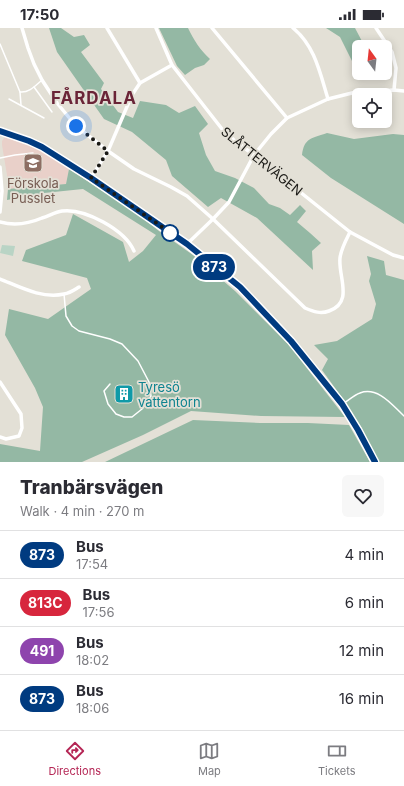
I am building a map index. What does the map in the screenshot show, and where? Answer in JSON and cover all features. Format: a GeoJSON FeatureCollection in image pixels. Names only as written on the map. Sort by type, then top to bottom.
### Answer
{"type":"FeatureCollection","features":[{"type":"Feature","properties":{"kind":"street"},"geometry":{"type":"LineString","coordinates":[[22,28],[34,64],[42,80],[57,103],[76,126],[134,169],[187,196],[213,219],[305,308],[314,312],[324,313],[336,309],[341,304],[344,292],[340,258],[350,232]]}},
{"type":"Feature","properties":{"kind":"street"},"geometry":{"type":"LineString","coordinates":[[107,28],[140,83]]}},
{"type":"Feature","properties":{"kind":"street","name":"SLÅTTERVÄGEN"},"geometry":{"type":"LineString","coordinates":[[156,28],[172,65],[222,129],[350,232],[393,255],[404,258]]}},
{"type":"Feature","properties":{"kind":"street"},"geometry":{"type":"LineString","coordinates":[[212,28],[287,118]]}},
{"type":"Feature","properties":{"kind":"street"},"geometry":{"type":"LineString","coordinates":[[293,28],[304,39],[315,57],[328,99]]}},
{"type":"Feature","properties":{"kind":"street"},"geometry":{"type":"LineString","coordinates":[[376,28],[392,52],[396,68],[394,90]]}},
{"type":"Feature","properties":{"kind":"street"},"geometry":{"type":"LineString","coordinates":[[91,178],[108,151],[132,95],[140,83],[172,65]]}},
{"type":"Feature","properties":{"kind":"street"},"geometry":{"type":"LineString","coordinates":[[187,244],[229,202],[254,154],[287,118],[328,99],[356,92],[394,90],[404,91]]}},
{"type":"Feature","properties":{"kind":"street"},"geometry":{"type":"LineString","coordinates":[[0,131],[42,147],[91,178],[187,244],[240,287],[291,341],[342,404],[375,462]]}},
{"type":"Feature","properties":{"kind":"street"},"geometry":{"type":"LineString","coordinates":[[0,167],[2,191],[0,212]]}},
{"type":"Feature","properties":{"kind":"street"},"geometry":{"type":"LineString","coordinates":[[0,222],[8,224],[30,223],[56,212],[77,212],[106,223],[127,239],[134,251]]}},
{"type":"Feature","properties":{"kind":"street"},"geometry":{"type":"LineString","coordinates":[[0,279],[24,289],[50,294],[64,294],[79,287]]}},
{"type":"Feature","properties":{"kind":"street"},"geometry":{"type":"LineString","coordinates":[[0,382],[21,414],[22,428],[19,436],[6,439],[0,437]]}},
{"type":"Feature","properties":{"kind":"lane"},"geometry":{"type":"LineString","coordinates":[[0,44],[20,92],[21,105]]}},
{"type":"Feature","properties":{"kind":"lane"},"geometry":{"type":"LineString","coordinates":[[20,92],[24,92],[34,87],[42,80]]}},
{"type":"Feature","properties":{"kind":"lane"},"geometry":{"type":"LineString","coordinates":[[34,87],[52,112]]}},
{"type":"Feature","properties":{"kind":"lane"},"geometry":{"type":"LineString","coordinates":[[9,99],[44,118]]}},
{"type":"Feature","properties":{"kind":"lane"},"geometry":{"type":"LineString","coordinates":[[0,158],[33,153]]}},
{"type":"Feature","properties":{"kind":"lane"},"geometry":{"type":"LineString","coordinates":[[64,294],[66,316],[72,326],[79,331],[110,339],[122,344],[138,361],[149,382],[150,396],[142,409],[132,417],[124,417],[116,414],[108,404],[104,391],[110,384]]}},
{"type":"Feature","properties":{"kind":"lane"},"geometry":{"type":"LineString","coordinates":[[342,404],[360,393],[370,391],[383,396],[404,416]]}},
{"type":"Feature","properties":{"kind":"shaded area","name":"Förskola Pusslet"},"geometry":{"type":"Polygon","coordinates":[[[5,137],[28,144],[40,150],[53,157],[69,169],[66,184],[8,189],[2,145],[2,141],[5,137]]]}},
{"type":"Feature","properties":{"kind":"green space"},"geometry":{"type":"Polygon","coordinates":[[[49,28],[61,28],[74,37],[84,35],[90,45],[81,52],[104,83],[101,89],[118,112],[133,118],[140,101],[166,105],[179,113],[195,106],[208,124],[199,133],[206,155],[215,171],[235,178],[254,188],[269,204],[280,208],[290,215],[300,205],[306,211],[297,222],[321,243],[312,251],[313,270],[257,218],[221,198],[208,207],[172,176],[166,160],[132,132],[104,119],[57,52],[49,28]]]}},
{"type":"Feature","properties":{"kind":"green space"},"geometry":{"type":"Polygon","coordinates":[[[159,28],[188,28],[198,45],[210,59],[204,65],[195,68],[185,75],[177,66],[159,28]]]}},
{"type":"Feature","properties":{"kind":"green space"},"geometry":{"type":"Polygon","coordinates":[[[326,28],[355,28],[361,40],[352,40],[352,61],[340,37],[326,28]]]}},
{"type":"Feature","properties":{"kind":"green space"},"geometry":{"type":"Polygon","coordinates":[[[327,133],[354,139],[393,134],[404,135],[404,224],[331,178],[302,155],[303,149],[307,142],[327,133]]]}},
{"type":"Feature","properties":{"kind":"green space"},"geometry":{"type":"Polygon","coordinates":[[[69,169],[139,215],[193,255],[235,291],[288,344],[345,417],[261,416],[191,411],[143,435],[82,462],[0,462],[0,444],[40,451],[43,407],[35,388],[5,335],[9,309],[48,319],[91,289],[87,278],[22,261],[26,250],[66,235],[73,214],[123,242],[129,262],[143,251],[156,235],[83,189],[44,193],[7,200],[8,189],[66,184],[69,169]]]}},
{"type":"Feature","properties":{"kind":"green space"},"geometry":{"type":"Polygon","coordinates":[[[2,245],[15,246],[13,256],[0,253],[2,245]]]}},
{"type":"Feature","properties":{"kind":"green space"},"geometry":{"type":"Polygon","coordinates":[[[367,256],[384,261],[386,275],[404,280],[404,462],[379,462],[361,427],[322,370],[328,359],[314,345],[337,341],[372,319],[376,304],[369,281],[371,274],[367,256]]]}},
{"type":"Feature","properties":{"kind":"green space"},"geometry":{"type":"Polygon","coordinates":[[[193,420],[349,425],[370,462],[105,462],[193,420]]]}},
{"type":"Feature","properties":{"kind":"bus line","name":"873"},"geometry":{"type":"LineString","coordinates":[[0,131],[42,147],[91,178],[187,244],[240,287],[291,341],[342,404],[375,462]]}},
{"type":"Feature","properties":{"kind":"place","name":"Förskola Pusslet"},"geometry":{"type":"Point","coordinates":[33,163]}},
{"type":"Feature","properties":{"kind":"place","name":"Tyresö vattentorn"},"geometry":{"type":"Point","coordinates":[124,394]}},
{"type":"Feature","properties":{"kind":"district","name":"FÅRDALA"},"geometry":{"type":"Point","coordinates":[94,98]}},
{"type":"Feature","properties":{"kind":"route"},"geometry":{"type":"LineString","coordinates":[[76,126],[108,151],[91,178],[148,216],[170,233]]}}]}
